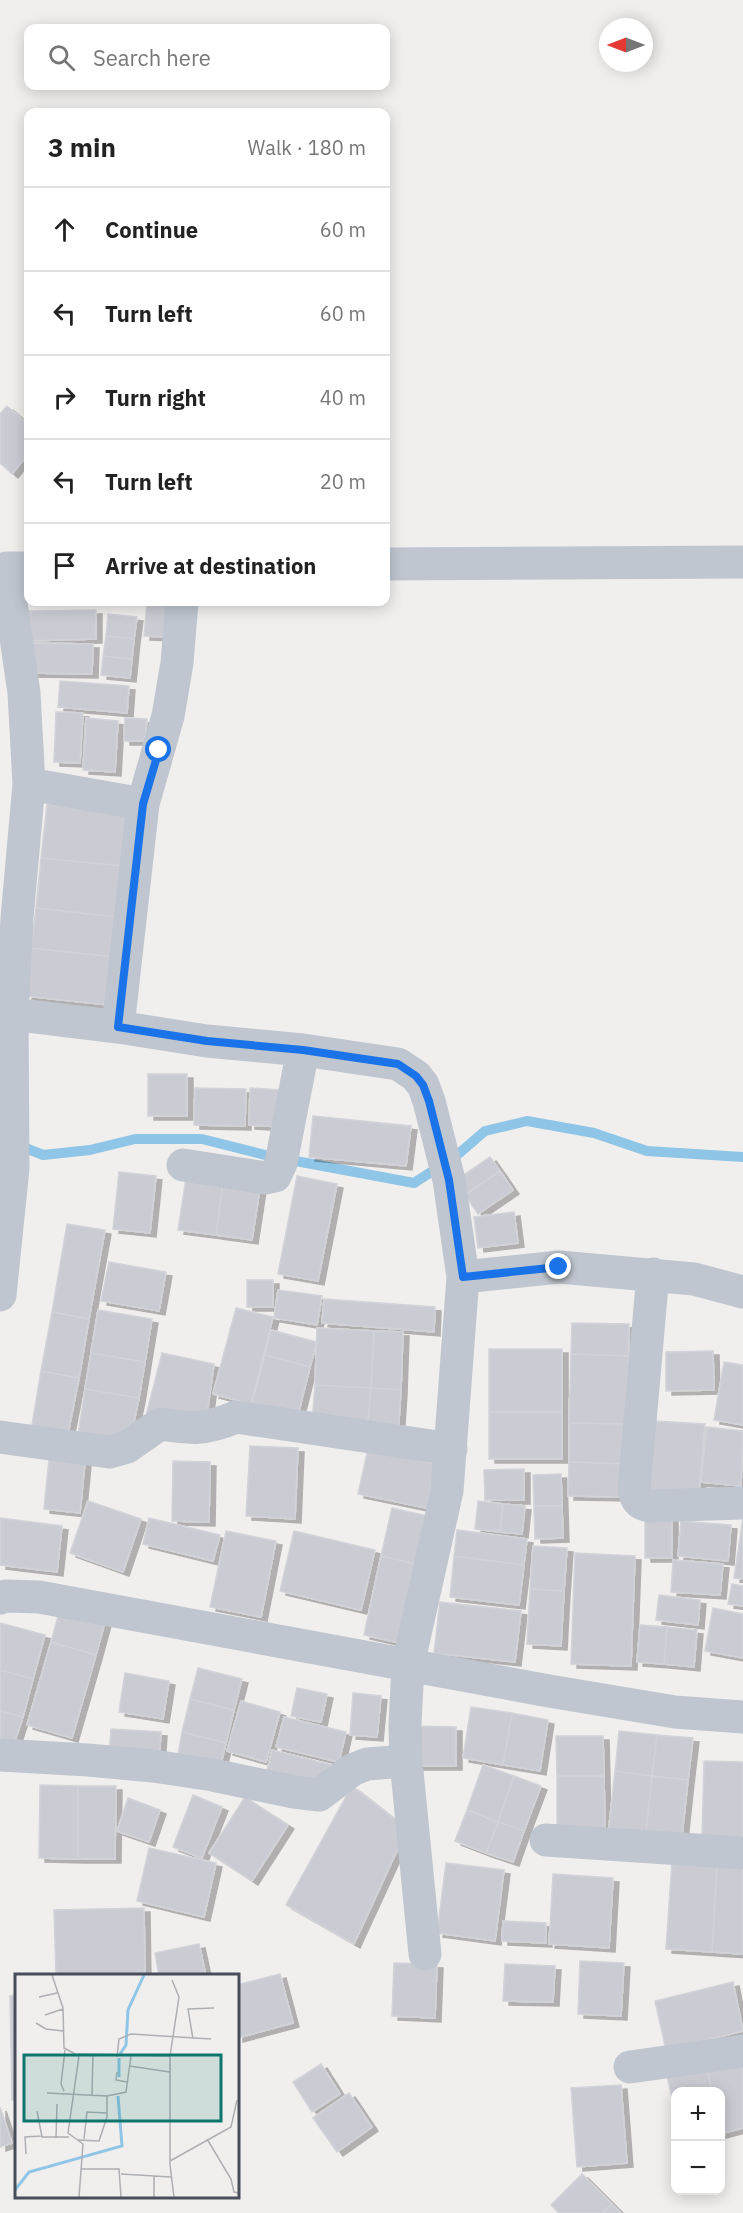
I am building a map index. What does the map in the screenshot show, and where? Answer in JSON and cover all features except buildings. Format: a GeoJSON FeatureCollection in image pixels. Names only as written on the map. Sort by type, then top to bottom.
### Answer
{"type":"FeatureCollection","features":[{"type":"Feature","properties":{"kind":"street"},"geometry":{"type":"LineString","coordinates":[[390,564],[743,562]]}},
{"type":"Feature","properties":{"kind":"street"},"geometry":{"type":"LineString","coordinates":[[0,1295],[13,1123],[12,1014],[29,784],[24,693],[12,568]]}},
{"type":"Feature","properties":{"kind":"street"},"geometry":{"type":"LineString","coordinates":[[118,1027],[143,804],[168,716],[177,663],[182,606]]}},
{"type":"Feature","properties":{"kind":"street"},"geometry":{"type":"LineString","coordinates":[[29,784],[143,804]]}},
{"type":"Feature","properties":{"kind":"street"},"geometry":{"type":"LineString","coordinates":[[12,1014],[398,1064],[411,1071],[423,1085],[449,1180],[463,1277],[447,1491],[408,1665],[406,1761],[425,1954]]}},
{"type":"Feature","properties":{"kind":"street"},"geometry":{"type":"LineString","coordinates":[[183,1165],[266,1178],[275,1176],[283,1157],[303,1050]]}},
{"type":"Feature","properties":{"kind":"street"},"geometry":{"type":"LineString","coordinates":[[463,1277],[559,1267],[694,1279],[743,1292]]}},
{"type":"Feature","properties":{"kind":"street"},"geometry":{"type":"LineString","coordinates":[[653,1274],[634,1489],[636,1500],[642,1505],[649,1506],[743,1503]]}},
{"type":"Feature","properties":{"kind":"street"},"geometry":{"type":"LineString","coordinates":[[0,1437],[109,1452],[127,1447],[160,1424],[212,1427],[236,1417],[451,1449]]}},
{"type":"Feature","properties":{"kind":"street"},"geometry":{"type":"LineString","coordinates":[[0,1598],[6,1596],[39,1597],[675,1712],[743,1717]]}},
{"type":"Feature","properties":{"kind":"street"},"geometry":{"type":"LineString","coordinates":[[0,1755],[153,1766],[319,1795],[352,1770],[367,1764],[406,1761]]}},
{"type":"Feature","properties":{"kind":"street"},"geometry":{"type":"LineString","coordinates":[[546,1840],[743,1853]]}},
{"type":"Feature","properties":{"kind":"street"},"geometry":{"type":"LineString","coordinates":[[630,2067],[743,2051]]}},
{"type":"Feature","properties":{"kind":"waterway"},"geometry":{"type":"LineString","coordinates":[[18,1145],[43,1155],[90,1150],[135,1139],[202,1139],[269,1156],[414,1183],[456,1156],[485,1131],[527,1121],[594,1133],[647,1151],[743,1157]]}},
{"type":"Feature","properties":{"kind":"route"},"geometry":{"type":"LineString","coordinates":[[159,750],[143,804],[118,1027],[207,1041],[303,1050],[398,1064],[411,1071],[423,1085],[429,1101],[449,1180],[463,1277],[559,1267]]}}]}
